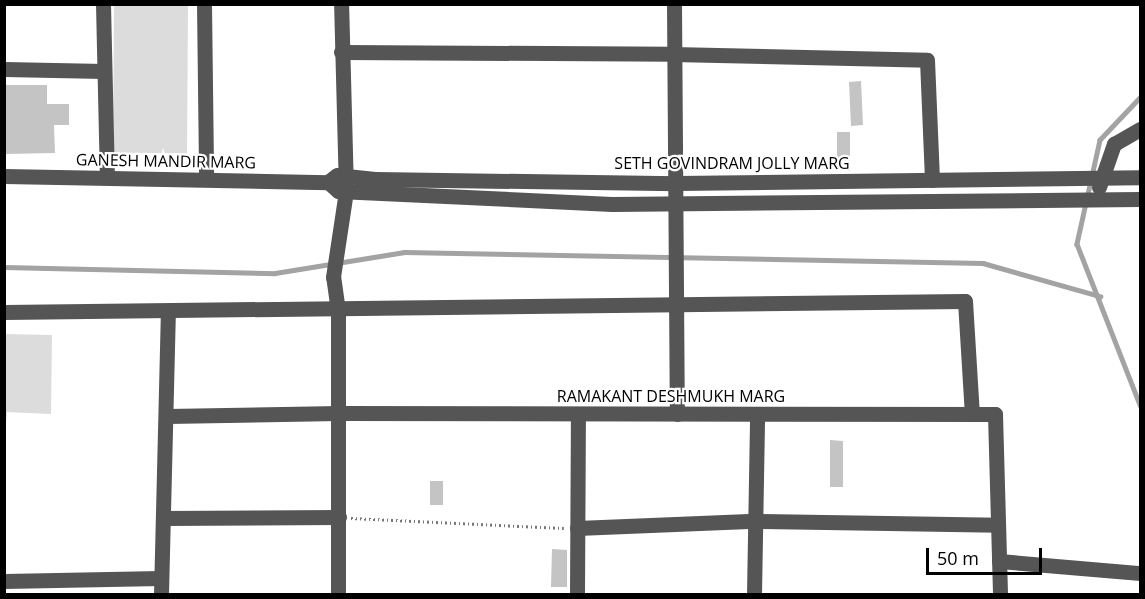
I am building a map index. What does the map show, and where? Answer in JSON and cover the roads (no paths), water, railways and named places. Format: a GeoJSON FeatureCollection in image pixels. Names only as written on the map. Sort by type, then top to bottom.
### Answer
{"type":"FeatureCollection","features":[{"type":"Feature","properties":{"kind":"street"},"geometry":{"type":"LineString","coordinates":[[103,4],[107,177]]}},
{"type":"Feature","properties":{"kind":"street"},"geometry":{"type":"LineString","coordinates":[[204,4],[206,179]]}},
{"type":"Feature","properties":{"kind":"street"},"geometry":{"type":"LineString","coordinates":[[338,594],[338,311],[333,277],[334,251],[346,191],[341,4]]}},
{"type":"Feature","properties":{"kind":"street"},"geometry":{"type":"LineString","coordinates":[[674,4],[672,54],[677,183],[677,414]]}},
{"type":"Feature","properties":{"kind":"street"},"geometry":{"type":"LineString","coordinates":[[341,52],[672,54],[927,60],[932,180]]}},
{"type":"Feature","properties":{"kind":"street"},"geometry":{"type":"LineString","coordinates":[[4,69],[104,71]]}},
{"type":"Feature","properties":{"kind":"street"},"geometry":{"type":"LineString","coordinates":[[1097,199],[1097,177],[1113,144],[1140,129]]}},
{"type":"Feature","properties":{"kind":"street","name":"SETH GOVINDRAM JOLLY MARG"},"geometry":{"type":"LineString","coordinates":[[327,182],[337,175],[375,179],[677,183],[1140,177]]}},
{"type":"Feature","properties":{"kind":"street","name":"GANESH MANDIR MARG"},"geometry":{"type":"LineString","coordinates":[[4,176],[327,182]]}},
{"type":"Feature","properties":{"kind":"street"},"geometry":{"type":"LineString","coordinates":[[1060,177],[1060,199]]}},
{"type":"Feature","properties":{"kind":"street"},"geometry":{"type":"LineString","coordinates":[[327,182],[338,191],[677,204],[1140,199]]}},
{"type":"Feature","properties":{"kind":"street"},"geometry":{"type":"LineString","coordinates":[[4,312],[338,311],[678,296],[965,302],[972,414]]}},
{"type":"Feature","properties":{"kind":"street"},"geometry":{"type":"LineString","coordinates":[[161,594],[168,312]]}},
{"type":"Feature","properties":{"kind":"street","name":"RAMAKANT DESHMUKH MARG"},"geometry":{"type":"LineString","coordinates":[[167,416],[339,413],[995,414],[1000,594]]}},
{"type":"Feature","properties":{"kind":"street"},"geometry":{"type":"LineString","coordinates":[[577,594],[578,414]]}},
{"type":"Feature","properties":{"kind":"street"},"geometry":{"type":"LineString","coordinates":[[754,594],[757,414]]}},
{"type":"Feature","properties":{"kind":"street"},"geometry":{"type":"LineString","coordinates":[[163,518],[339,517]]}},
{"type":"Feature","properties":{"kind":"street"},"geometry":{"type":"LineString","coordinates":[[577,528],[755,521],[998,525]]}},
{"type":"Feature","properties":{"kind":"street"},"geometry":{"type":"LineString","coordinates":[[999,561],[1140,573]]}},
{"type":"Feature","properties":{"kind":"street"},"geometry":{"type":"LineString","coordinates":[[4,581],[161,578]]}},
{"type":"Feature","properties":{"kind":"waterway"},"geometry":{"type":"LineString","coordinates":[[1140,98],[1100,140],[1077,244],[1140,405]]}},
{"type":"Feature","properties":{"kind":"waterway"},"geometry":{"type":"LineString","coordinates":[[4,267],[275,273],[404,252],[983,263],[1100,296]]}}]}
